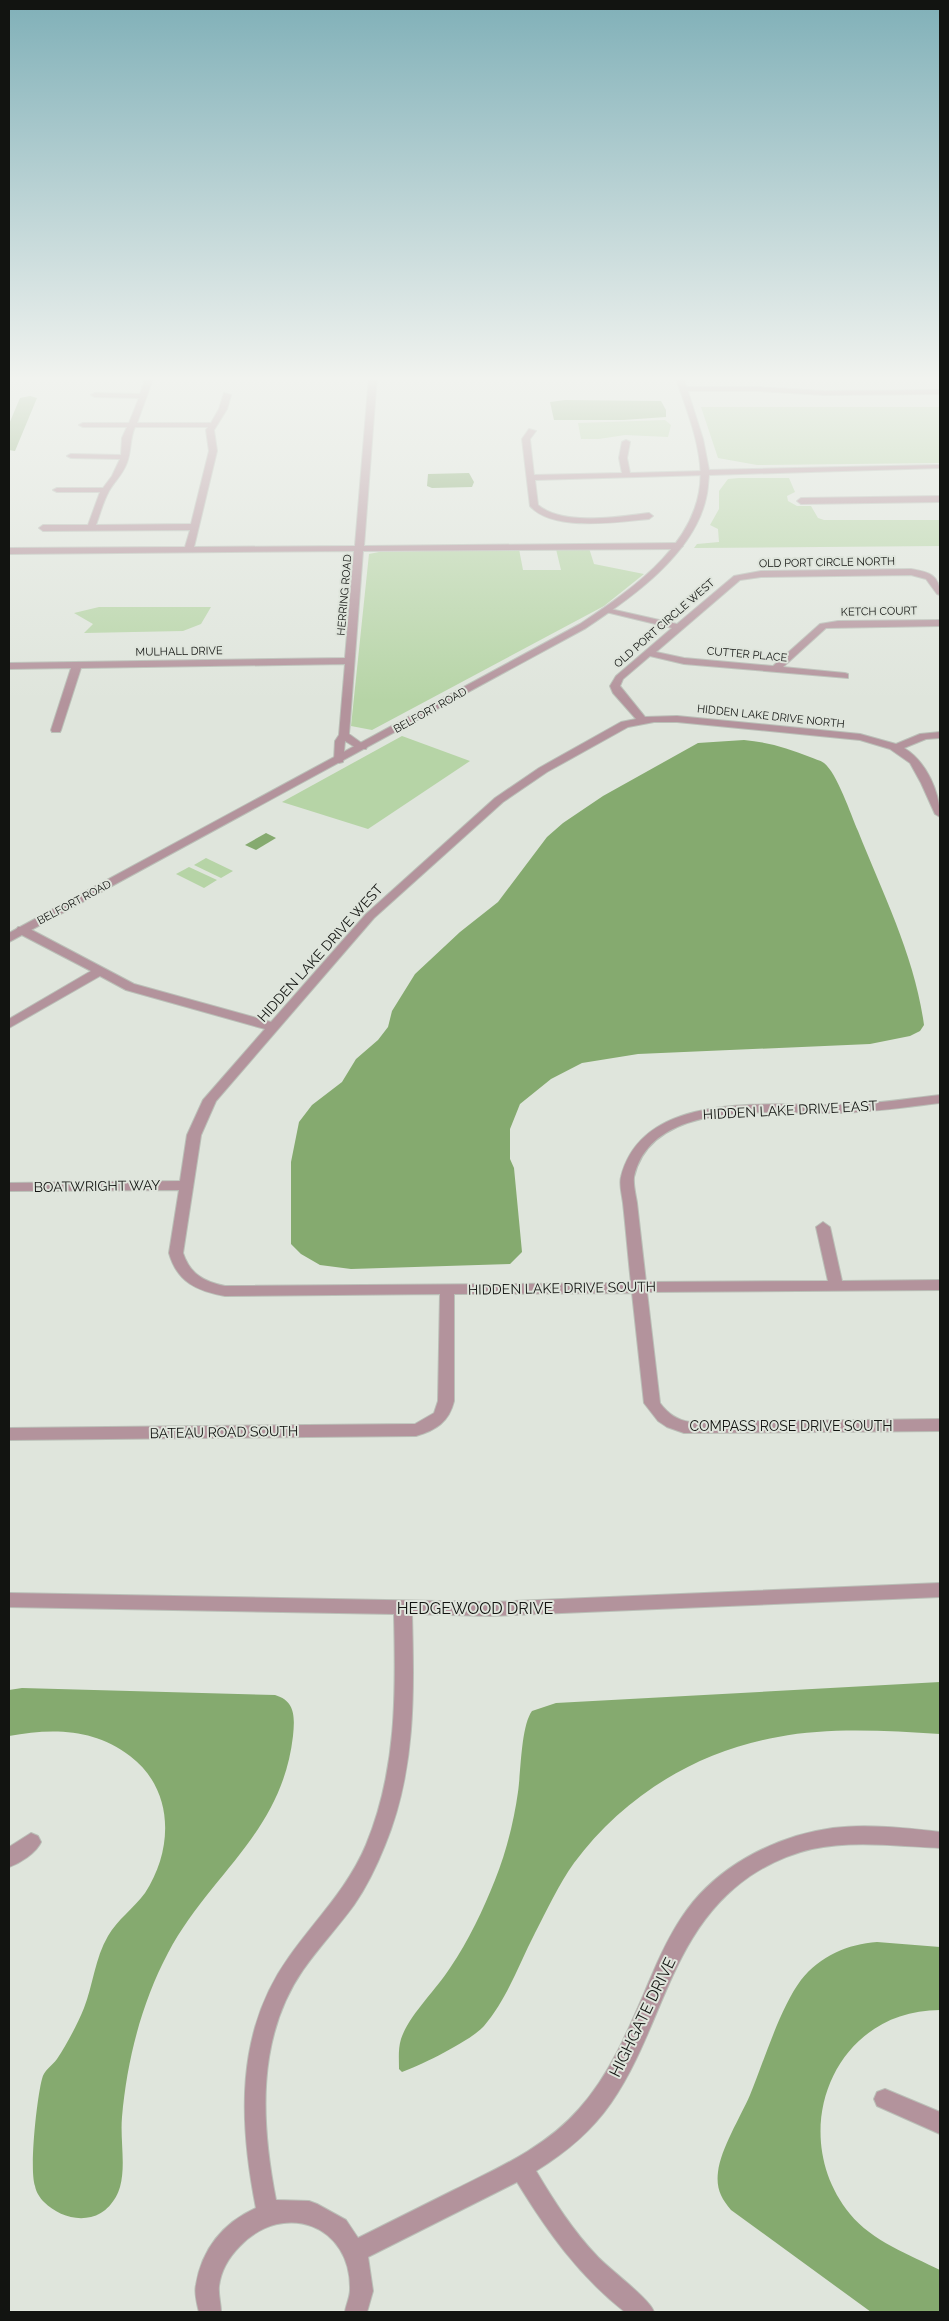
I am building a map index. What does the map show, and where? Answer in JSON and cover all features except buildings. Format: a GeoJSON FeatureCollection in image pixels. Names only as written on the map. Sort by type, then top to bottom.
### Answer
{"type":"FeatureCollection","features":[{"type":"Feature","properties":{"kind":"street"},"geometry":{"type":"LineString","coordinates":[[92,528],[105,490],[110,484]]}},
{"type":"Feature","properties":{"kind":"street"},"geometry":{"type":"LineString","coordinates":[[189,550],[205,484]]}},
{"type":"Feature","properties":{"kind":"street","name":"HERRING ROAD"},"geometry":{"type":"LineString","coordinates":[[339,760],[340,740],[344,735],[364,484]]}},
{"type":"Feature","properties":{"kind":"street"},"geometry":{"type":"LineString","coordinates":[[532,484],[534,506],[544,517],[569,520],[626,519],[648,516]]}},
{"type":"Feature","properties":{"kind":"street","name":"BELFORT ROAD"},"geometry":{"type":"LineString","coordinates":[[9,938],[563,638],[608,610],[638,587],[679,546],[690,528],[704,484]]}},
{"type":"Feature","properties":{"kind":"street"},"geometry":{"type":"LineString","coordinates":[[703,488],[709,484]]}},
{"type":"Feature","properties":{"kind":"street"},"geometry":{"type":"LineString","coordinates":[[57,490],[105,490]]}},
{"type":"Feature","properties":{"kind":"street"},"geometry":{"type":"LineString","coordinates":[[801,501],[813,499],[940,499]]}},
{"type":"Feature","properties":{"kind":"street"},"geometry":{"type":"LineString","coordinates":[[43,528],[194,527]]}},
{"type":"Feature","properties":{"kind":"street"},"geometry":{"type":"LineString","coordinates":[[9,551],[679,546]]}},
{"type":"Feature","properties":{"kind":"street","name":"OLD PORT CIRCLE NORTH"},"geometry":{"type":"LineString","coordinates":[[744,576],[761,574],[911,572],[931,577],[935,580],[940,592]]}},
{"type":"Feature","properties":{"kind":"street","name":"OLD PORT CIRCLE WEST"},"geometry":{"type":"LineString","coordinates":[[642,720],[617,691],[615,686],[619,678],[732,581],[744,576]]}},
{"type":"Feature","properties":{"kind":"street"},"geometry":{"type":"LineString","coordinates":[[608,610],[679,627]]}},
{"type":"Feature","properties":{"kind":"street","name":"KETCH COURT"},"geometry":{"type":"LineString","coordinates":[[775,670],[823,626],[838,624],[940,623]]}},
{"type":"Feature","properties":{"kind":"street","name":"CUTTER PLACE"},"geometry":{"type":"LineString","coordinates":[[648,653],[684,661],[845,676]]}},
{"type":"Feature","properties":{"kind":"street","name":"MULHALL DRIVE"},"geometry":{"type":"LineString","coordinates":[[9,666],[349,661]]}},
{"type":"Feature","properties":{"kind":"street"},"geometry":{"type":"LineString","coordinates":[[56,730],[77,665]]}},
{"type":"Feature","properties":{"kind":"street","name":"HIDDEN LAKE DRIVE NORTH"},"geometry":{"type":"LineString","coordinates":[[642,720],[677,719],[860,737],[896,747]]}},
{"type":"Feature","properties":{"kind":"street","name":"HIDDEN LAKE DRIVE WEST"},"geometry":{"type":"LineString","coordinates":[[188,1277],[179,1266],[176,1253],[194,1135],[210,1100],[370,916],[479,816],[504,796],[543,770],[616,728],[642,720]]}},
{"type":"Feature","properties":{"kind":"street"},"geometry":{"type":"LineString","coordinates":[[344,735],[362,747]]}},
{"type":"Feature","properties":{"kind":"street"},"geometry":{"type":"LineString","coordinates":[[896,747],[924,736],[940,735]]}},
{"type":"Feature","properties":{"kind":"street"},"geometry":{"type":"LineString","coordinates":[[896,747],[912,757],[918,764],[938,802],[940,814]]}},
{"type":"Feature","properties":{"kind":"street"},"geometry":{"type":"LineString","coordinates":[[22,930],[99,972],[150,994],[273,1027]]}},
{"type":"Feature","properties":{"kind":"street"},"geometry":{"type":"LineString","coordinates":[[9,1024],[99,972]]}},
{"type":"Feature","properties":{"kind":"street","name":"HIDDEN LAKE DRIVE EAST"},"geometry":{"type":"LineString","coordinates":[[652,1403],[627,1178],[636,1154],[646,1142],[661,1130],[676,1122],[712,1112],[864,1108],[940,1099]]}},
{"type":"Feature","properties":{"kind":"street","name":"BOATWRIGHT WAY"},"geometry":{"type":"LineString","coordinates":[[9,1187],[186,1185]]}},
{"type":"Feature","properties":{"kind":"street"},"geometry":{"type":"LineString","coordinates":[[823,1227],[836,1286]]}},
{"type":"Feature","properties":{"kind":"street","name":"HIDDEN LAKE DRIVE SOUTH"},"geometry":{"type":"LineString","coordinates":[[188,1277],[208,1288],[225,1291],[940,1285]]}},
{"type":"Feature","properties":{"kind":"street","name":"BATEAU ROAD SOUTH"},"geometry":{"type":"LineString","coordinates":[[9,1434],[416,1430],[430,1426],[444,1411],[446,1401],[447,1289]]}},
{"type":"Feature","properties":{"kind":"street","name":"COMPASS ROSE DRIVE SOUTH"},"geometry":{"type":"LineString","coordinates":[[652,1403],[658,1414],[666,1421],[690,1428],[940,1425]]}},
{"type":"Feature","properties":{"kind":"street","name":"HEDGEWOOD DRIVE"},"geometry":{"type":"LineString","coordinates":[[9,1600],[199,1602],[403,1608],[565,1608],[940,1590]]}},
{"type":"Feature","properties":{"kind":"street"},"geometry":{"type":"LineString","coordinates":[[268,2214],[257,2165],[253,2123],[255,2070],[261,2039],[281,1988],[294,1966],[346,1899],[362,1872],[387,1813],[400,1766],[403,1740],[403,1608]]}},
{"type":"Feature","properties":{"kind":"street","name":"HIGHGATE DRIVE"},"geometry":{"type":"LineString","coordinates":[[354,2252],[521,2168],[566,2136],[585,2119],[621,2065],[688,1924],[725,1884],[748,1867],[778,1851],[831,1837],[859,1836],[940,1840]]}},
{"type":"Feature","properties":{"kind":"street"},"geometry":{"type":"LineString","coordinates":[[9,1858],[31,1842]]}},
{"type":"Feature","properties":{"kind":"street"},"geometry":{"type":"LineString","coordinates":[[885,2099],[940,2122]]}},
{"type":"Feature","properties":{"kind":"street"},"geometry":{"type":"LineString","coordinates":[[521,2168],[566,2240],[608,2285],[643,2312]]}},
{"type":"Feature","properties":{"kind":"street"},"geometry":{"type":"LineString","coordinates":[[210,2312],[207,2286],[219,2252],[244,2225],[276,2211],[309,2212],[338,2228],[357,2256],[362,2291],[356,2312]]}},
{"type":"Feature","properties":{"kind":"shaded area"},"geometry":{"type":"Polygon","coordinates":[[[427,484],[473,484],[472,487],[432,488],[427,484]]]}},
{"type":"Feature","properties":{"kind":"shaded area"},"geometry":{"type":"Polygon","coordinates":[[[724,484],[792,484],[795,492],[787,496],[788,501],[797,506],[811,506],[818,518],[824,520],[940,520],[940,546],[694,548],[697,544],[719,542],[718,529],[710,525],[719,509],[719,491],[724,484]]]}},
{"type":"Feature","properties":{"kind":"shaded area"},"geometry":{"type":"Polygon","coordinates":[[[589,548],[594,564],[644,574],[604,606],[372,730],[351,726],[369,554],[379,552],[519,549],[523,570],[561,570],[556,549],[589,548]]]}},
{"type":"Feature","properties":{"kind":"shaded area"},"geometry":{"type":"Polygon","coordinates":[[[99,607],[211,607],[201,624],[183,631],[84,633],[93,624],[74,613],[99,607]]]}},
{"type":"Feature","properties":{"kind":"shaded area"},"geometry":{"type":"Polygon","coordinates":[[[402,736],[470,761],[368,829],[282,802],[402,736]]]}},
{"type":"Feature","properties":{"kind":"shaded area"},"geometry":{"type":"Polygon","coordinates":[[[744,740],[777,746],[819,760],[829,768],[834,776],[848,805],[906,950],[920,1000],[924,1025],[920,1031],[910,1036],[870,1044],[638,1054],[582,1063],[551,1079],[520,1104],[510,1129],[510,1159],[514,1168],[522,1252],[510,1264],[351,1269],[320,1265],[301,1254],[291,1244],[291,1162],[299,1122],[312,1105],[342,1082],[356,1059],[378,1040],[388,1027],[392,1011],[415,974],[460,932],[498,902],[547,837],[563,823],[603,796],[698,743],[744,740]]]}},
{"type":"Feature","properties":{"kind":"shaded area"},"geometry":{"type":"Polygon","coordinates":[[[266,833],[276,838],[256,850],[245,845],[266,833]]]}},
{"type":"Feature","properties":{"kind":"shaded area"},"geometry":{"type":"Polygon","coordinates":[[[206,858],[233,871],[221,878],[194,865],[206,858]]]}},
{"type":"Feature","properties":{"kind":"shaded area"},"geometry":{"type":"Polygon","coordinates":[[[189,867],[217,880],[204,888],[176,874],[189,867]]]}},
{"type":"Feature","properties":{"kind":"shaded area"},"geometry":{"type":"Polygon","coordinates":[[[940,1682],[940,1734],[839,1731],[778,1737],[718,1753],[664,1780],[638,1798],[593,1839],[574,1863],[558,1888],[506,1993],[484,2026],[458,2045],[433,2058],[402,2072],[399,2069],[399,2046],[405,2030],[463,1947],[499,1870],[514,1814],[524,1738],[528,1718],[532,1711],[556,1703],[940,1682]]]}},
{"type":"Feature","properties":{"kind":"shaded area"},"geometry":{"type":"Polygon","coordinates":[[[22,1688],[275,1695],[287,1701],[290,1705],[294,1722],[286,1770],[275,1800],[260,1826],[242,1851],[185,1925],[158,1972],[137,2033],[124,2096],[122,2117],[123,2170],[120,2187],[113,2202],[105,2210],[85,2218],[66,2216],[54,2210],[38,2195],[36,2190],[33,2177],[33,2149],[40,2088],[44,2073],[61,2053],[81,2014],[100,1953],[108,1936],[145,1893],[154,1876],[161,1858],[165,1839],[165,1820],[162,1802],[155,1785],[130,1756],[116,1747],[102,1740],[72,1732],[56,1731],[9,1736],[9,1690],[22,1688]]]}},
{"type":"Feature","properties":{"kind":"shaded area"},"geometry":{"type":"Polygon","coordinates":[[[877,1942],[940,1947],[940,2010],[903,2015],[872,2031],[847,2053],[830,2082],[822,2114],[822,2148],[831,2182],[850,2214],[859,2224],[880,2240],[940,2270],[940,2312],[871,2312],[731,2210],[724,2201],[719,2188],[718,2172],[723,2153],[750,2095],[779,2020],[793,1992],[801,1980],[826,1958],[856,1945],[877,1942]]]}}]}
